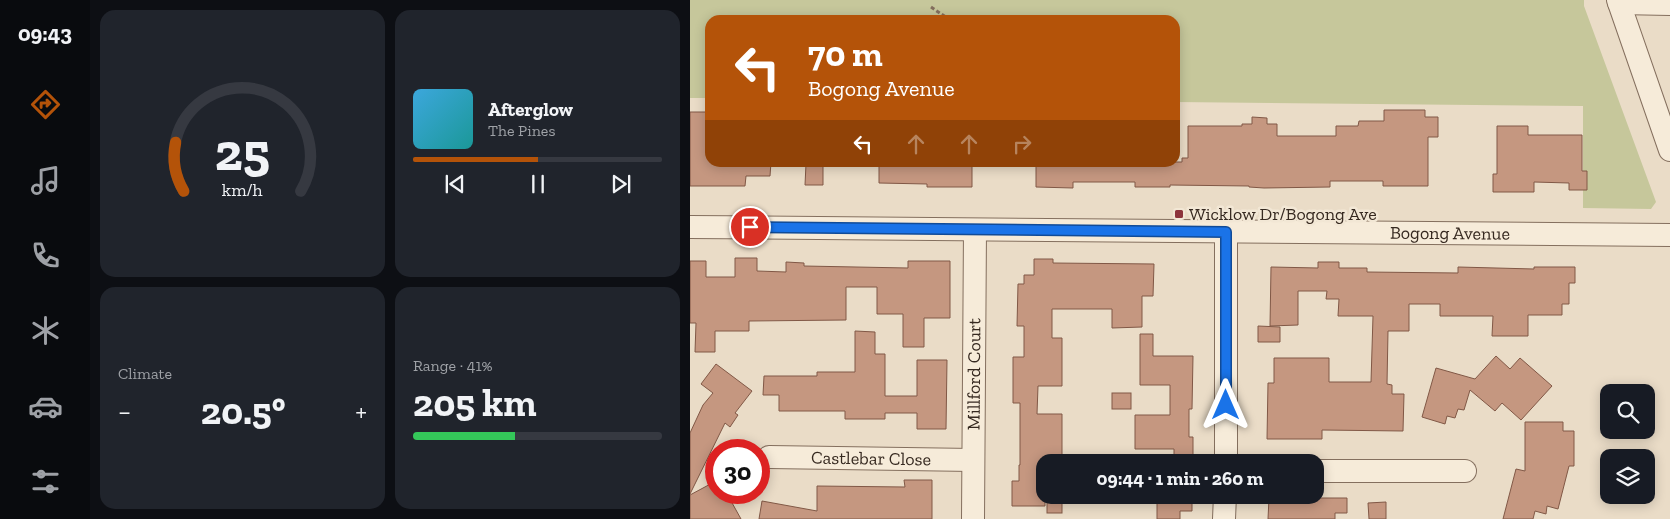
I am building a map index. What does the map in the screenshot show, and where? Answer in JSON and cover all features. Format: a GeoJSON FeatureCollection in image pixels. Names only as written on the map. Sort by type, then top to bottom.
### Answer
{"type":"FeatureCollection","features":[{"type":"Feature","properties":{"kind":"street"},"geometry":{"type":"LineString","coordinates":[[1670,4],[1619,1],[1670,150]]}},
{"type":"Feature","properties":{"kind":"street","name":"Bogong Avenue"},"geometry":{"type":"LineString","coordinates":[[690,227],[1670,236]]}},
{"type":"Feature","properties":{"kind":"street","name":"Millford Court"},"geometry":{"type":"LineString","coordinates":[[973,519],[975,230]]}},
{"type":"Feature","properties":{"kind":"street"},"geometry":{"type":"LineString","coordinates":[[1226,232],[1226,454]]}},
{"type":"Feature","properties":{"kind":"street","name":"Castlebar Close"},"geometry":{"type":"LineString","coordinates":[[770,458],[974,460]]}},
{"type":"Feature","properties":{"kind":"street"},"geometry":{"type":"LineString","coordinates":[[1324,470],[1465,471]]}},
{"type":"Feature","properties":{"kind":"street"},"geometry":{"type":"LineString","coordinates":[[1224,519],[1225,504]]}},
{"type":"Feature","properties":{"kind":"path"},"geometry":{"type":"LineString","coordinates":[[931,7],[943,15]]}},
{"type":"Feature","properties":{"kind":"green space"},"geometry":{"type":"Polygon","coordinates":[[[690,0],[1584,0],[1584,6],[1656,202],[1651,209],[1583,208],[1583,106],[1180,102],[1180,15],[705,15],[705,98],[690,98],[690,0]]]}},
{"type":"Feature","properties":{"kind":"building"},"geometry":{"type":"Polygon","coordinates":[[[1384,110],[1425,110],[1425,117],[1438,117],[1438,137],[1428,137],[1428,186],[1383,186],[1383,181],[1330,181],[1330,187],[1264,188],[1249,186],[1170,185],[1170,187],[1135,187],[1135,182],[1073,182],[1073,188],[1036,187],[1036,167],[1180,167],[1182,158],[1188,158],[1188,126],[1242,126],[1242,124],[1252,124],[1252,117],[1267,118],[1267,124],[1277,124],[1277,136],[1336,136],[1336,126],[1358,126],[1359,121],[1384,121],[1384,110]]]}},
{"type":"Feature","properties":{"kind":"building"},"geometry":{"type":"Polygon","coordinates":[[[690,112],[705,112],[705,167],[771,167],[770,176],[746,176],[745,186],[690,186],[690,112]]]}},
{"type":"Feature","properties":{"kind":"building"},"geometry":{"type":"Polygon","coordinates":[[[1497,126],[1528,126],[1528,135],[1582,135],[1582,171],[1587,171],[1587,190],[1569,190],[1569,183],[1534,182],[1534,192],[1493,192],[1493,174],[1497,174],[1497,126]]]}},
{"type":"Feature","properties":{"kind":"building"},"geometry":{"type":"Polygon","coordinates":[[[806,167],[823,167],[823,185],[805,185],[806,167]]]}},
{"type":"Feature","properties":{"kind":"building"},"geometry":{"type":"Polygon","coordinates":[[[879,167],[972,167],[972,187],[927,187],[927,184],[879,183],[879,167]]]}},
{"type":"Feature","properties":{"kind":"building"},"geometry":{"type":"Polygon","coordinates":[[[735,258],[757,258],[757,271],[786,272],[786,262],[804,263],[804,266],[908,268],[908,261],[950,261],[950,318],[924,318],[924,347],[903,347],[903,314],[877,314],[877,287],[846,287],[846,320],[749,321],[749,331],[715,331],[715,352],[695,352],[696,323],[690,323],[690,261],[706,261],[706,277],[735,277],[735,258]]]}},
{"type":"Feature","properties":{"kind":"building"},"geometry":{"type":"Polygon","coordinates":[[[1034,259],[1053,259],[1053,263],[1154,264],[1153,296],[1142,296],[1142,327],[1112,328],[1112,309],[1052,309],[1052,338],[1062,338],[1062,386],[1038,386],[1037,414],[1062,414],[1062,454],[1036,454],[1036,504],[1045,504],[1045,506],[1012,506],[1012,481],[1019,481],[1020,465],[1020,403],[1013,403],[1013,357],[1024,357],[1024,326],[1017,326],[1018,284],[1024,284],[1024,275],[1034,275],[1034,259]]]}},
{"type":"Feature","properties":{"kind":"building"},"geometry":{"type":"Polygon","coordinates":[[[1318,262],[1339,262],[1339,268],[1367,268],[1367,272],[1458,273],[1458,267],[1534,269],[1534,267],[1575,267],[1575,283],[1569,283],[1569,304],[1562,304],[1562,315],[1528,315],[1528,336],[1492,336],[1493,316],[1440,316],[1440,304],[1409,304],[1409,331],[1388,331],[1387,384],[1392,385],[1392,394],[1404,394],[1403,431],[1322,430],[1322,439],[1267,439],[1268,383],[1274,383],[1274,358],[1329,358],[1329,382],[1371,382],[1373,316],[1338,316],[1339,299],[1326,299],[1327,291],[1298,291],[1298,325],[1270,326],[1271,267],[1318,268],[1318,262]]]}},
{"type":"Feature","properties":{"kind":"building"},"geometry":{"type":"Polygon","coordinates":[[[1258,326],[1280,327],[1280,342],[1258,342],[1258,326]]]}},
{"type":"Feature","properties":{"kind":"building"},"geometry":{"type":"Polygon","coordinates":[[[855,331],[875,332],[875,354],[885,354],[885,396],[917,396],[917,360],[947,360],[946,429],[917,429],[917,413],[885,413],[885,419],[845,419],[845,411],[779,411],[779,395],[763,395],[764,376],[817,376],[817,372],[855,372],[855,331]]]}},
{"type":"Feature","properties":{"kind":"building"},"geometry":{"type":"Polygon","coordinates":[[[1140,334],[1153,334],[1153,356],[1193,356],[1192,409],[1189,409],[1189,437],[1193,437],[1193,454],[1174,454],[1174,449],[1135,449],[1135,415],[1170,415],[1170,385],[1140,385],[1140,334]]]}},
{"type":"Feature","properties":{"kind":"building"},"geometry":{"type":"Polygon","coordinates":[[[1496,356],[1510,369],[1520,358],[1552,386],[1521,420],[1502,403],[1495,411],[1470,390],[1464,410],[1458,409],[1455,418],[1447,416],[1445,424],[1422,417],[1436,368],[1475,379],[1496,356]]]}},
{"type":"Feature","properties":{"kind":"building"},"geometry":{"type":"Polygon","coordinates":[[[716,364],[752,391],[735,413],[738,415],[730,427],[725,423],[717,439],[705,439],[705,464],[690,494],[690,433],[703,405],[713,393],[701,384],[716,364]]]}},
{"type":"Feature","properties":{"kind":"building"},"geometry":{"type":"Polygon","coordinates":[[[1112,393],[1131,393],[1131,409],[1112,409],[1112,393]]]}},
{"type":"Feature","properties":{"kind":"building"},"geometry":{"type":"Polygon","coordinates":[[[1525,422],[1563,422],[1563,431],[1574,431],[1574,466],[1569,466],[1558,509],[1547,506],[1546,514],[1535,511],[1533,519],[1503,519],[1516,469],[1525,471],[1525,422]]]}},
{"type":"Feature","properties":{"kind":"building"},"geometry":{"type":"Polygon","coordinates":[[[904,480],[932,480],[932,519],[759,519],[762,504],[770,504],[770,502],[817,511],[817,486],[905,487],[904,480]]]}},
{"type":"Feature","properties":{"kind":"building"},"geometry":{"type":"Polygon","coordinates":[[[705,487],[705,504],[733,504],[741,519],[690,519],[690,495],[705,487]]]}},
{"type":"Feature","properties":{"kind":"building"},"geometry":{"type":"Polygon","coordinates":[[[1324,498],[1347,498],[1347,513],[1335,513],[1335,519],[1268,519],[1269,504],[1324,504],[1324,498]]]}},
{"type":"Feature","properties":{"kind":"building"},"geometry":{"type":"Polygon","coordinates":[[[1386,502],[1386,519],[1369,519],[1368,503],[1386,502]]]}},
{"type":"Feature","properties":{"kind":"building"},"geometry":{"type":"Polygon","coordinates":[[[1047,504],[1062,504],[1062,513],[1047,513],[1047,504]]]}},
{"type":"Feature","properties":{"kind":"building"},"geometry":{"type":"Polygon","coordinates":[[[1157,504],[1192,504],[1192,511],[1180,511],[1180,519],[1157,519],[1157,504]]]}},
{"type":"Feature","properties":{"kind":"place","name":"Wicklow Dr/Bogong Ave"},"geometry":{"type":"Point","coordinates":[1179,214]}},
{"type":"Feature","properties":{"kind":"route"},"geometry":{"type":"LineString","coordinates":[[750,227],[1226,232],[1226,405]]}}]}
